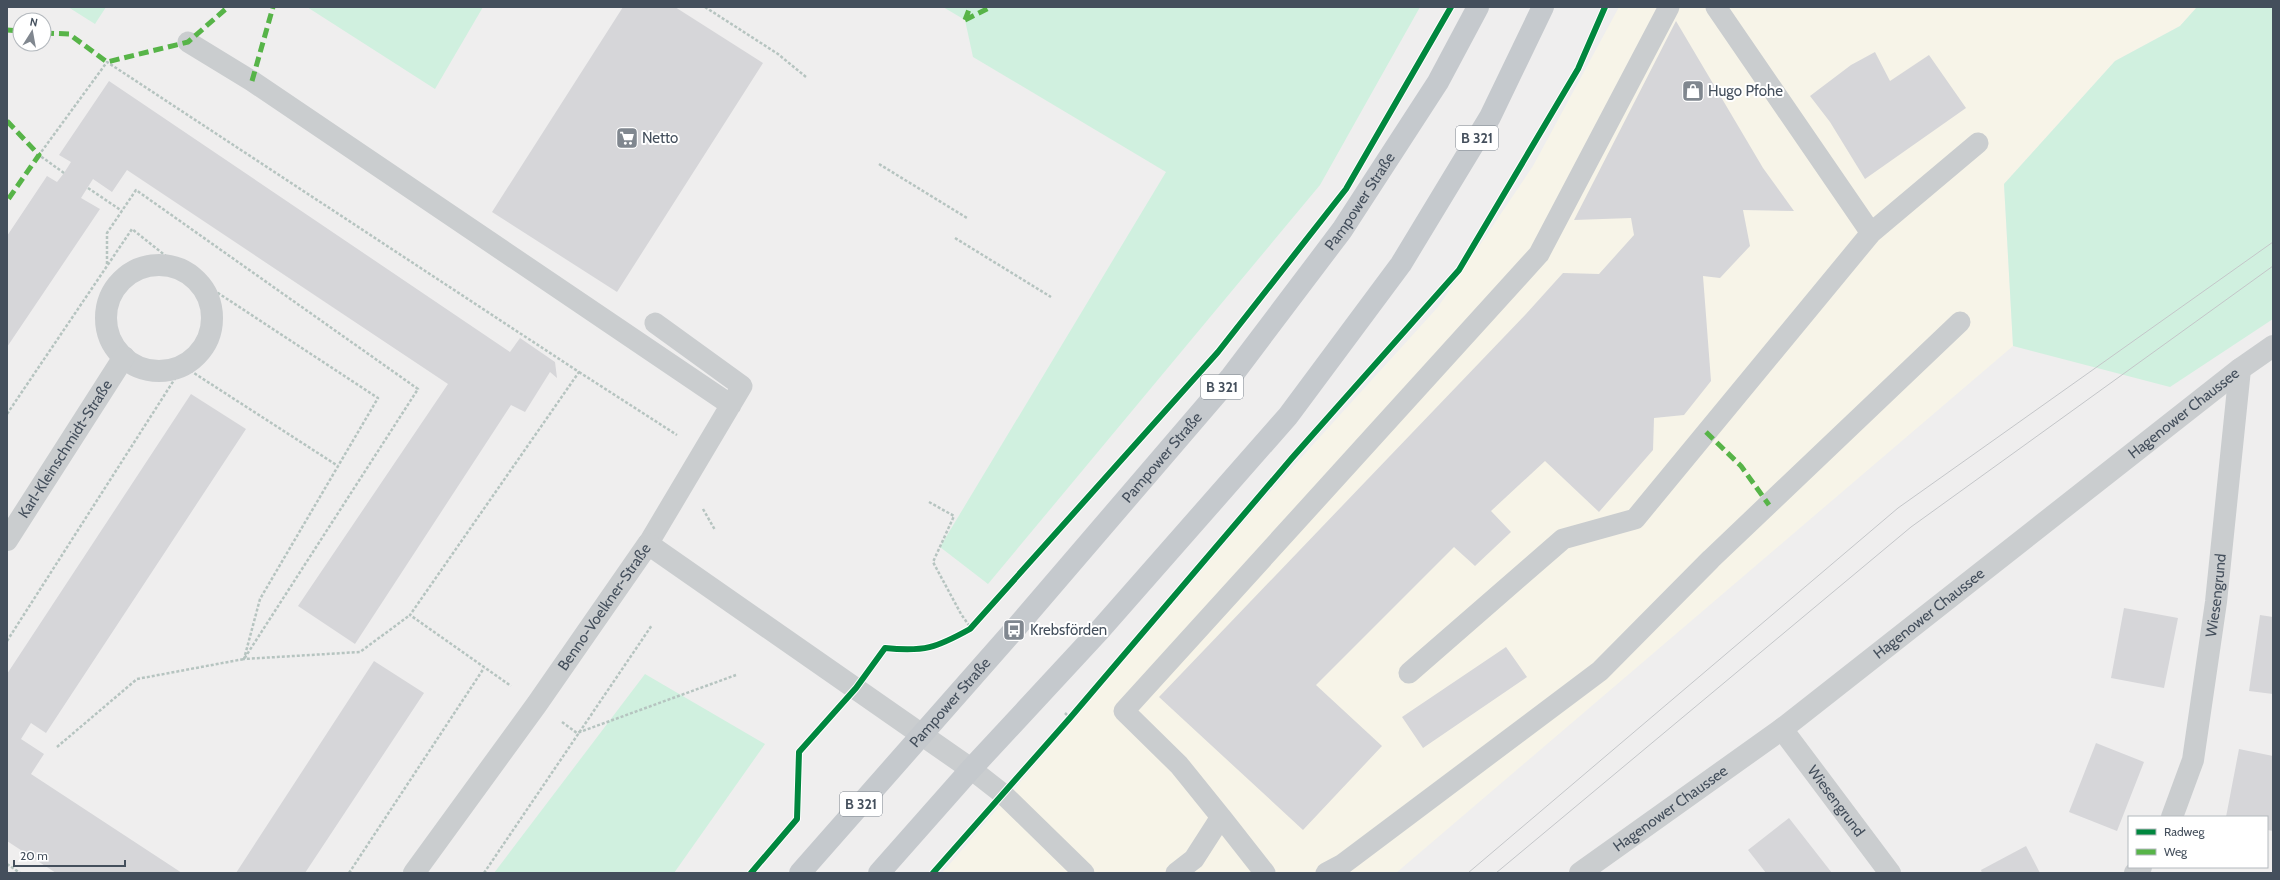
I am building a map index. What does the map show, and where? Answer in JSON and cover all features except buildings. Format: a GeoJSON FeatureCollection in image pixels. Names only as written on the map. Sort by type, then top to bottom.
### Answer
{"type":"FeatureCollection","features":[{"type":"Feature","properties":{"kind":"main road","name":"Pampower Straße"},"geometry":{"type":"LineString","coordinates":[[800,873],[995,652],[1231,377],[1342,230],[1438,82],[1478,7]]}},
{"type":"Feature","properties":{"kind":"main road","name":"B 321"},"geometry":{"type":"LineString","coordinates":[[879,873],[971,769],[1099,631],[1288,416],[1401,264],[1490,117],[1543,7]]}},
{"type":"Feature","properties":{"kind":"street"},"geometry":{"type":"LineString","coordinates":[[153,265],[170,266],[186,272],[199,282],[208,296],[212,317],[212,328],[206,343],[196,356],[183,366],[168,370],[152,370],[137,366],[124,357],[113,344],[107,328],[107,310],[112,294],[122,280],[136,270],[153,265]]}},
{"type":"Feature","properties":{"kind":"street","name":"Hagenower Chaussee"},"geometry":{"type":"LineString","coordinates":[[1584,872],[1782,729],[2240,369],[2273,346]]}},
{"type":"Feature","properties":{"kind":"street","name":"Karl-Kleinschmidt-Straße"},"geometry":{"type":"LineString","coordinates":[[7,540],[124,357]]}},
{"type":"Feature","properties":{"kind":"street","name":"Wiesengrund"},"geometry":{"type":"LineString","coordinates":[[2172,816],[2193,760],[2216,602],[2240,369]]}},
{"type":"Feature","properties":{"kind":"street","name":"Benno-Voelkner-Straße"},"geometry":{"type":"LineString","coordinates":[[414,873],[536,704],[648,544],[971,769]]}},
{"type":"Feature","properties":{"kind":"street","name":"Wiesengrund"},"geometry":{"type":"LineString","coordinates":[[1782,729],[1890,873]]}},
{"type":"Feature","properties":{"kind":"lane"},"geometry":{"type":"LineString","coordinates":[[1265,873],[1179,765],[1124,711],[1539,254],[1669,7]]}},
{"type":"Feature","properties":{"kind":"lane"},"geometry":{"type":"LineString","coordinates":[[1716,7],[1871,232]]}},
{"type":"Feature","properties":{"kind":"lane"},"geometry":{"type":"LineString","coordinates":[[188,42],[252,81],[731,405]]}},
{"type":"Feature","properties":{"kind":"lane"},"geometry":{"type":"LineString","coordinates":[[1409,673],[1563,539],[1635,518],[1871,232],[1978,143]]}},
{"type":"Feature","properties":{"kind":"lane"},"geometry":{"type":"LineString","coordinates":[[1326,873],[1343,864],[1600,671],[1711,559],[1960,322]]}},
{"type":"Feature","properties":{"kind":"lane"},"geometry":{"type":"LineString","coordinates":[[648,544],[742,386],[655,323]]}},
{"type":"Feature","properties":{"kind":"lane"},"geometry":{"type":"LineString","coordinates":[[971,769],[1003,794],[1084,873]]}},
{"type":"Feature","properties":{"kind":"lane"},"geometry":{"type":"LineString","coordinates":[[1176,873],[1194,859],[1221,817]]}},
{"type":"Feature","properties":{"kind":"path"},"geometry":{"type":"LineString","coordinates":[[705,7],[778,54],[806,77]]}},
{"type":"Feature","properties":{"kind":"path"},"geometry":{"type":"LineString","coordinates":[[64,173],[39,155],[107,62],[579,372],[704,452]]}},
{"type":"Feature","properties":{"kind":"path"},"geometry":{"type":"LineString","coordinates":[[879,164],[967,218]]}},
{"type":"Feature","properties":{"kind":"path"},"geometry":{"type":"LineString","coordinates":[[88,188],[122,211]]}},
{"type":"Feature","properties":{"kind":"path"},"geometry":{"type":"LineString","coordinates":[[107,266],[107,234],[136,190],[418,388],[244,659]]}},
{"type":"Feature","properties":{"kind":"path"},"geometry":{"type":"LineString","coordinates":[[7,414],[132,229],[186,272],[378,398],[260,599],[244,659]]}},
{"type":"Feature","properties":{"kind":"path"},"geometry":{"type":"LineString","coordinates":[[955,238],[1051,296]]}},
{"type":"Feature","properties":{"kind":"path"},"geometry":{"type":"LineString","coordinates":[[7,641],[183,366],[338,466]]}},
{"type":"Feature","properties":{"kind":"path"},"geometry":{"type":"LineString","coordinates":[[57,747],[137,680],[244,659],[360,652],[410,615],[579,372]]}},
{"type":"Feature","properties":{"kind":"path"},"geometry":{"type":"LineString","coordinates":[[929,502],[954,516],[933,562],[970,629],[995,652]]}},
{"type":"Feature","properties":{"kind":"path"},"geometry":{"type":"LineString","coordinates":[[410,615],[578,733]]}},
{"type":"Feature","properties":{"kind":"path"},"geometry":{"type":"LineString","coordinates":[[484,873],[652,624]]}},
{"type":"Feature","properties":{"kind":"path"},"geometry":{"type":"LineString","coordinates":[[349,873],[484,668]]}},
{"type":"Feature","properties":{"kind":"path"},"geometry":{"type":"LineString","coordinates":[[578,733],[736,675]]}},
{"type":"Feature","properties":{"kind":"path"},"geometry":{"type":"LineString","coordinates":[[1042,693],[1070,718]]}},
{"type":"Feature","properties":{"kind":"path"},"geometry":{"type":"LineString","coordinates":[[7,864],[20,873]]}},
{"type":"Feature","properties":{"kind":"shaded area"},"geometry":{"type":"Polygon","coordinates":[[[1619,7],[2197,7],[2180,26],[2115,61],[2004,184],[2013,346],[1396,873],[942,873],[1259,504],[1438,307],[1533,166],[1619,7]]]}},
{"type":"Feature","properties":{"kind":"green space"},"geometry":{"type":"Polygon","coordinates":[[[68,7],[106,7],[95,24],[68,7]]]}},
{"type":"Feature","properties":{"kind":"green space"},"geometry":{"type":"Polygon","coordinates":[[[307,7],[483,7],[435,89],[307,7]]]}},
{"type":"Feature","properties":{"kind":"green space"},"geometry":{"type":"Polygon","coordinates":[[[943,7],[1420,7],[1320,185],[988,584],[940,547],[1166,172],[973,57],[965,20],[943,7]]]}},
{"type":"Feature","properties":{"kind":"green space"},"geometry":{"type":"Polygon","coordinates":[[[2197,7],[2273,7],[2273,319],[2170,387],[2013,346],[2004,184],[2115,61],[2180,26],[2197,7]]]}},
{"type":"Feature","properties":{"kind":"green space"},"geometry":{"type":"Polygon","coordinates":[[[645,674],[765,744],[674,873],[494,873],[645,674]]]}},
{"type":"Feature","properties":{"kind":"tram line"},"geometry":{"type":"LineString","coordinates":[[1468,873],[1898,508],[2273,242]]}},
{"type":"Feature","properties":{"kind":"tram line"},"geometry":{"type":"LineString","coordinates":[[1496,873],[1911,527],[2273,266]]}},
{"type":"Feature","properties":{"kind":"marked path"},"geometry":{"type":"LineString","coordinates":[[52,33],[69,34],[107,62],[188,42],[228,7]]}},
{"type":"Feature","properties":{"kind":"marked path"},"geometry":{"type":"LineString","coordinates":[[252,81],[273,7]]}},
{"type":"Feature","properties":{"kind":"marked path"},"geometry":{"type":"LineString","coordinates":[[965,20],[970,7]]}},
{"type":"Feature","properties":{"kind":"marked path"},"geometry":{"type":"LineString","coordinates":[[965,20],[991,7]]}},
{"type":"Feature","properties":{"kind":"marked path"},"geometry":{"type":"LineString","coordinates":[[7,30],[12,30]]}},
{"type":"Feature","properties":{"kind":"marked path"},"geometry":{"type":"LineString","coordinates":[[7,121],[39,155],[7,201]]}},
{"type":"Feature","properties":{"kind":"marked path"},"geometry":{"type":"LineString","coordinates":[[1706,432],[1741,466],[1769,505]]}},
{"type":"Feature","properties":{"kind":"cycle path"},"geometry":{"type":"LineString","coordinates":[[751,873],[797,819],[799,752],[856,688],[885,648],[920,649],[929,647],[948,641],[970,629],[1218,352],[1346,189],[1451,7]]}},
{"type":"Feature","properties":{"kind":"cycle path"},"geometry":{"type":"LineString","coordinates":[[933,873],[1070,718],[1292,458],[1459,270],[1578,69],[1605,7]]}},
{"type":"Feature","properties":{"kind":"place","name":"Hugo Pfohe"},"geometry":{"type":"Point","coordinates":[1693,91]}},
{"type":"Feature","properties":{"kind":"place","name":"Netto"},"geometry":{"type":"Point","coordinates":[627,138]}},
{"type":"Feature","properties":{"kind":"place","name":"Krebsförden"},"geometry":{"type":"Point","coordinates":[1014,630]}}]}
